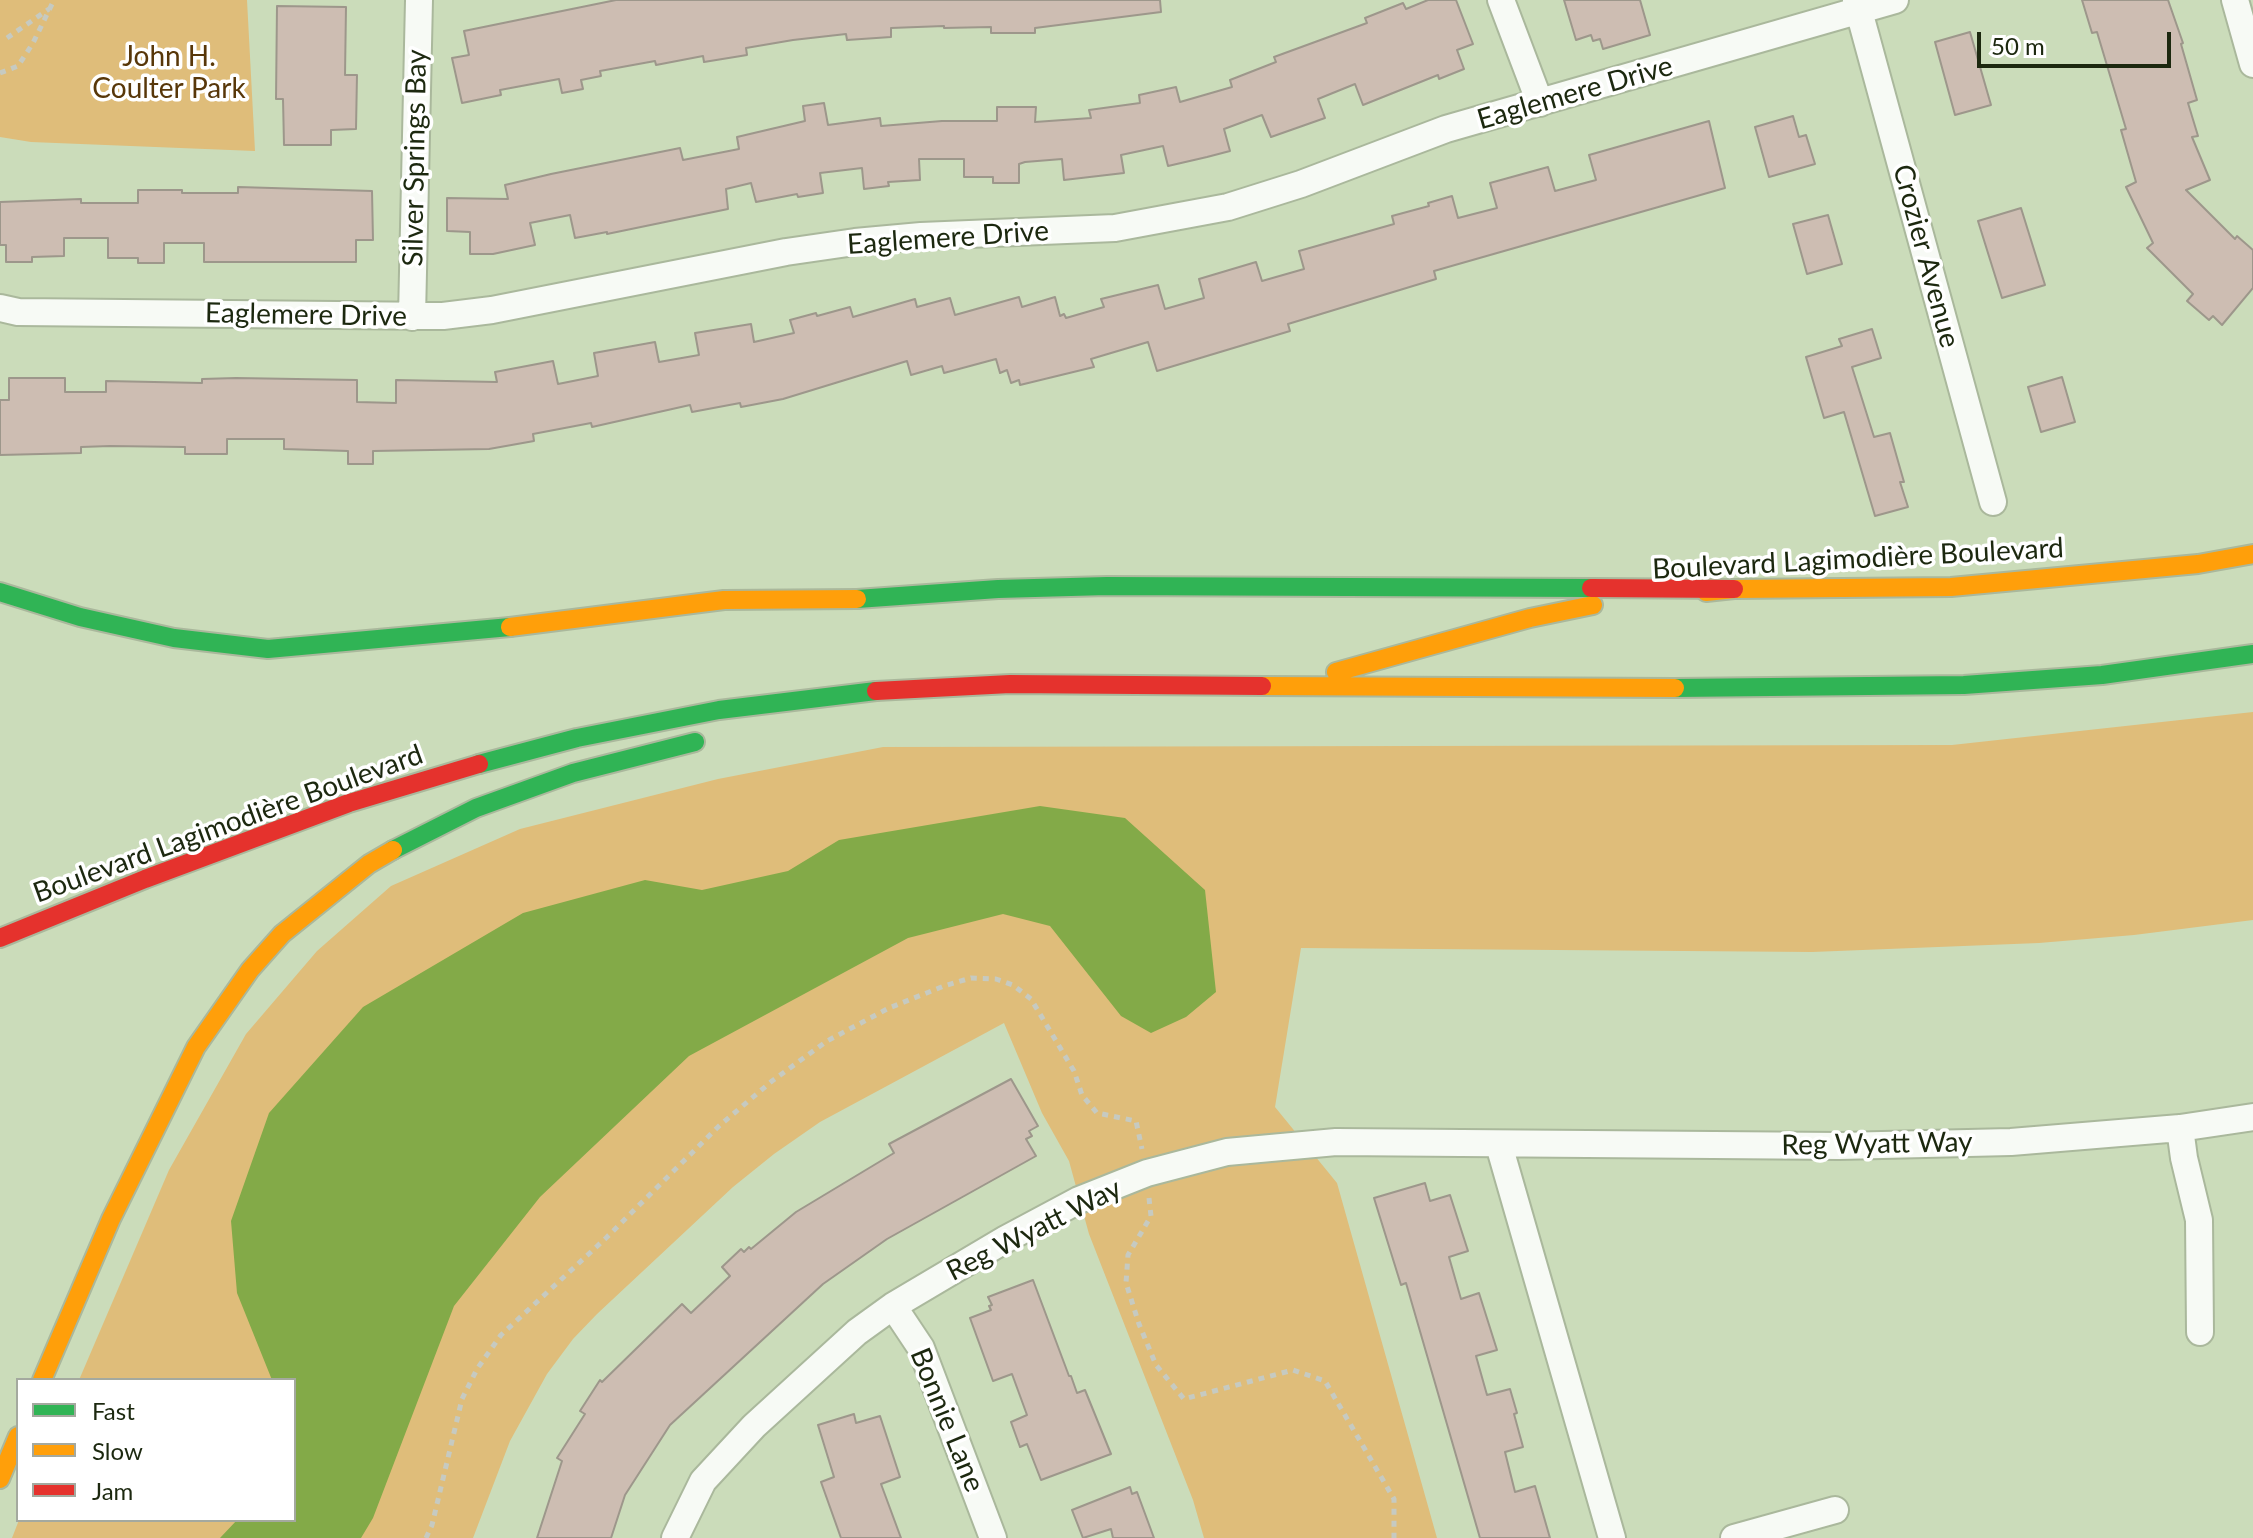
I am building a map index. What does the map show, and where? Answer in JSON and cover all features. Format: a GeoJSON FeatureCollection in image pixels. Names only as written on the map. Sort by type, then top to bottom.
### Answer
{"type":"FeatureCollection","features":[{"type":"Feature","properties":{"kind":"main road","name":"Boulevard Lagimodière Boulevard"},"geometry":{"type":"LineString","coordinates":[[1284,686],[1560,610],[1734,589],[1951,587],[2198,564],[2253,554]]}},
{"type":"Feature","properties":{"kind":"main road"},"geometry":{"type":"LineString","coordinates":[[0,592],[80,617],[174,638],[268,649],[466,633],[724,600],[882,599],[998,589],[1107,586],[1734,589]]}},
{"type":"Feature","properties":{"kind":"main road","name":"Boulevard Lagimodière Boulevard"},"geometry":{"type":"LineString","coordinates":[[0,938],[145,879],[336,808],[481,763],[577,738],[719,710],[903,688],[1010,684],[1674,688],[1964,685],[2102,675],[2253,654]]}},
{"type":"Feature","properties":{"kind":"main road"},"geometry":{"type":"LineString","coordinates":[[777,721],[903,688]]}},
{"type":"Feature","properties":{"kind":"main road"},"geometry":{"type":"LineString","coordinates":[[43,1378],[117,1206],[196,1047],[250,970],[282,934],[369,864],[463,814],[573,773],[719,736]]}},
{"type":"Feature","properties":{"kind":"main road"},"geometry":{"type":"LineString","coordinates":[[0,1479],[16,1441]]}},
{"type":"Feature","properties":{"kind":"street","name":"Silver Springs Bay"},"geometry":{"type":"LineString","coordinates":[[412,317],[419,0]]}},
{"type":"Feature","properties":{"kind":"street"},"geometry":{"type":"LineString","coordinates":[[1501,0],[1540,103]]}},
{"type":"Feature","properties":{"kind":"street","name":"Eaglemere Drive"},"geometry":{"type":"LineString","coordinates":[[0,308],[18,312],[412,317],[492,310],[786,252],[855,242],[921,236],[1115,228],[1228,207],[1301,184],[1446,129],[1858,5],[1895,0]]}},
{"type":"Feature","properties":{"kind":"street"},"geometry":{"type":"LineString","coordinates":[[2235,0],[2253,64]]}},
{"type":"Feature","properties":{"kind":"street","name":"Crozier Avenue"},"geometry":{"type":"LineString","coordinates":[[1858,5],[1993,502]]}},
{"type":"Feature","properties":{"kind":"street","name":"Reg Wyatt Way"},"geometry":{"type":"LineString","coordinates":[[675,1538],[703,1481],[754,1426],[857,1332],[893,1306],[1079,1200],[1147,1173],[1227,1152],[1336,1142],[1839,1146],[1980,1143],[2180,1128],[2253,1117]]}},
{"type":"Feature","properties":{"kind":"street"},"geometry":{"type":"LineString","coordinates":[[2180,1128],[2199,1220],[2200,1332]]}},
{"type":"Feature","properties":{"kind":"street"},"geometry":{"type":"LineString","coordinates":[[1499,1145],[1612,1538]]}},
{"type":"Feature","properties":{"kind":"street","name":"Bonnie Lane"},"geometry":{"type":"LineString","coordinates":[[893,1306],[921,1348],[993,1538]]}},
{"type":"Feature","properties":{"kind":"street"},"geometry":{"type":"LineString","coordinates":[[1734,1538],[1835,1510]]}},
{"type":"Feature","properties":{"kind":"path"},"geometry":{"type":"LineString","coordinates":[[0,73],[18,66],[54,0]]}},
{"type":"Feature","properties":{"kind":"path"},"geometry":{"type":"LineString","coordinates":[[7,38],[50,8]]}},
{"type":"Feature","properties":{"kind":"path"},"geometry":{"type":"LineString","coordinates":[[426,1538],[432,1525],[462,1399],[477,1369],[501,1335],[606,1238],[719,1126],[772,1081],[827,1041],[889,1008],[971,978],[996,979],[1013,985],[1031,999],[1074,1071],[1082,1095],[1097,1113],[1136,1121],[1147,1173],[1151,1216],[1128,1255],[1126,1283],[1156,1365],[1184,1399],[1293,1370],[1325,1381],[1394,1499],[1394,1538]]}},
{"type":"Feature","properties":{"kind":"green space","name":"John H. Coulter Park"},"geometry":{"type":"Polygon","coordinates":[[[0,0],[247,0],[255,151],[31,142],[0,137],[0,0]]]}},
{"type":"Feature","properties":{"kind":"green space"},"geometry":{"type":"Polygon","coordinates":[[[2253,712],[2253,920],[2039,943],[1812,952],[1301,948],[1275,1107],[1337,1183],[1437,1538],[1204,1538],[1193,1500],[1089,1234],[1069,1161],[1042,1113],[1004,1023],[820,1122],[774,1154],[733,1187],[597,1314],[573,1339],[547,1374],[510,1441],[473,1538],[12,1538],[18,1522],[296,1522],[296,1378],[80,1378],[169,1170],[246,1034],[317,951],[391,886],[520,829],[718,779],[883,747],[1952,745],[2253,712]]]}},
{"type":"Feature","properties":{"kind":"shaded area"},"geometry":{"type":"Polygon","coordinates":[[[1040,806],[1125,818],[1205,890],[1216,992],[1186,1017],[1151,1033],[1121,1016],[1050,926],[1003,914],[908,938],[689,1056],[540,1197],[454,1306],[373,1518],[361,1538],[220,1538],[235,1522],[296,1522],[296,1378],[271,1378],[237,1293],[231,1221],[269,1113],[363,1007],[523,913],[645,880],[702,890],[788,871],[839,840],[1040,806]]]}},
{"type":"Feature","properties":{"kind":"building"},"geometry":{"type":"Polygon","coordinates":[[[616,0],[1160,0],[1161,12],[1035,28],[1035,33],[991,33],[991,27],[944,26],[891,28],[891,37],[847,40],[846,34],[793,40],[746,48],[747,55],[704,62],[703,56],[600,71],[601,76],[581,80],[583,89],[562,93],[559,79],[500,90],[501,95],[462,103],[452,58],[469,55],[464,31],[616,0]]]}},
{"type":"Feature","properties":{"kind":"building"},"geometry":{"type":"Polygon","coordinates":[[[1428,0],[1456,0],[1473,44],[1457,50],[1464,69],[1439,79],[1438,75],[1363,105],[1355,84],[1318,99],[1325,118],[1271,137],[1262,115],[1224,129],[1230,151],[1207,157],[1168,166],[1163,146],[1121,155],[1124,173],[1064,180],[1062,159],[1025,162],[1019,164],[1019,183],[993,183],[993,177],[964,177],[964,159],[919,159],[920,180],[888,182],[889,186],[864,189],[862,168],[820,173],[823,193],[798,197],[797,194],[756,202],[751,183],[726,189],[728,209],[607,234],[575,238],[570,215],[530,223],[535,245],[493,254],[470,254],[470,232],[447,231],[447,198],[508,199],[505,185],[551,174],[680,148],[683,160],[739,149],[737,137],[805,121],[803,106],[824,103],[828,125],[880,118],[881,126],[997,121],[997,107],[1036,107],[1035,122],[1091,118],[1089,110],[1140,103],[1139,95],[1176,87],[1180,102],[1232,87],[1230,80],[1276,62],[1274,57],[1367,23],[1365,18],[1403,3],[1406,9],[1428,0]]]}},
{"type":"Feature","properties":{"kind":"building"},"geometry":{"type":"Polygon","coordinates":[[[1564,0],[1640,0],[1650,35],[1603,49],[1600,39],[1593,41],[1591,35],[1576,40],[1564,0]]]}},
{"type":"Feature","properties":{"kind":"building"},"geometry":{"type":"Polygon","coordinates":[[[2082,0],[2168,0],[2183,43],[2197,100],[2188,103],[2198,136],[2192,137],[2210,180],[2186,190],[2235,239],[2237,236],[2253,250],[2253,288],[2222,325],[2213,316],[2209,320],[2187,301],[2193,294],[2147,248],[2153,243],[2126,187],[2136,182],[2121,130],[2126,129],[2097,32],[2092,33],[2082,0]]]}},
{"type":"Feature","properties":{"kind":"building"},"geometry":{"type":"Polygon","coordinates":[[[277,6],[346,7],[345,75],[357,75],[356,129],[331,130],[331,145],[284,145],[283,99],[276,99],[277,6]]]}},
{"type":"Feature","properties":{"kind":"building"},"geometry":{"type":"Polygon","coordinates":[[[1970,32],[1991,105],[1955,115],[1935,42],[1970,32]]]}},
{"type":"Feature","properties":{"kind":"building"},"geometry":{"type":"Polygon","coordinates":[[[1793,116],[1799,137],[1806,135],[1815,164],[1769,177],[1755,127],[1793,116]]]}},
{"type":"Feature","properties":{"kind":"building"},"geometry":{"type":"Polygon","coordinates":[[[1709,121],[1725,188],[1434,271],[1436,279],[1288,324],[1290,331],[1157,371],[1148,342],[1091,359],[1094,367],[1020,385],[1019,380],[1011,383],[1007,370],[1000,373],[996,359],[944,373],[942,366],[911,375],[907,361],[783,399],[692,412],[690,405],[592,427],[591,423],[533,434],[534,441],[489,449],[373,451],[373,464],[348,464],[348,451],[284,449],[284,439],[227,439],[227,454],[185,454],[185,447],[110,446],[81,447],[81,453],[0,455],[0,400],[9,400],[9,378],[65,378],[65,392],[106,392],[106,381],[202,383],[202,379],[236,378],[357,380],[357,402],[396,403],[396,380],[497,382],[495,372],[553,361],[558,384],[598,376],[594,353],[655,342],[659,362],[699,355],[695,333],[751,324],[754,342],[794,333],[790,320],[816,313],[817,316],[850,307],[853,317],[915,299],[917,307],[950,298],[955,315],[1019,297],[1022,307],[1055,297],[1060,316],[1064,314],[1066,318],[1104,307],[1101,299],[1158,285],[1165,309],[1204,298],[1199,279],[1256,262],[1262,281],[1304,269],[1299,251],[1394,224],[1392,216],[1429,206],[1428,203],[1452,196],[1458,218],[1497,208],[1490,183],[1548,167],[1555,191],[1596,180],[1589,155],[1709,121]]]}},
{"type":"Feature","properties":{"kind":"building"},"geometry":{"type":"Polygon","coordinates":[[[238,187],[372,191],[373,240],[356,240],[356,262],[204,262],[204,243],[164,243],[164,263],[138,263],[138,258],[108,258],[108,238],[64,238],[64,256],[32,257],[32,262],[6,262],[6,245],[0,245],[0,202],[81,199],[81,203],[138,203],[138,190],[238,193],[238,187]]]}},
{"type":"Feature","properties":{"kind":"building"},"geometry":{"type":"Polygon","coordinates":[[[2021,208],[2045,285],[2002,298],[1978,221],[2021,208]]]}},
{"type":"Feature","properties":{"kind":"building"},"geometry":{"type":"Polygon","coordinates":[[[1828,215],[1842,264],[1807,274],[1793,224],[1828,215]]]}},
{"type":"Feature","properties":{"kind":"building"},"geometry":{"type":"Polygon","coordinates":[[[1872,329],[1881,358],[1852,367],[1874,437],[1890,433],[1908,507],[1875,516],[1844,412],[1824,418],[1806,357],[1842,346],[1839,339],[1872,329]]]}},
{"type":"Feature","properties":{"kind":"building"},"geometry":{"type":"Polygon","coordinates":[[[2062,377],[2075,422],[2041,432],[2028,387],[2062,377]]]}},
{"type":"Feature","properties":{"kind":"building"},"geometry":{"type":"Polygon","coordinates":[[[1011,1079],[1038,1126],[1029,1131],[1032,1136],[1026,1139],[1036,1156],[887,1239],[823,1284],[670,1425],[625,1495],[611,1538],[537,1538],[562,1461],[557,1458],[585,1414],[580,1411],[600,1380],[602,1382],[682,1304],[691,1313],[730,1276],[722,1267],[741,1249],[744,1252],[749,1247],[751,1249],[796,1212],[894,1153],[889,1144],[1011,1079]]]}},
{"type":"Feature","properties":{"kind":"building"},"geometry":{"type":"Polygon","coordinates":[[[1425,1183],[1430,1201],[1450,1195],[1468,1251],[1449,1257],[1461,1299],[1479,1293],[1497,1350],[1476,1356],[1487,1395],[1510,1389],[1517,1413],[1514,1414],[1523,1447],[1505,1452],[1515,1492],[1535,1486],[1550,1538],[1480,1538],[1406,1283],[1401,1285],[1374,1198],[1425,1183]]]}},
{"type":"Feature","properties":{"kind":"building"},"geometry":{"type":"Polygon","coordinates":[[[1033,1280],[1069,1376],[1077,1393],[1085,1390],[1111,1454],[1041,1480],[1027,1444],[1020,1447],[1011,1422],[1027,1415],[1012,1374],[993,1381],[970,1318],[991,1310],[988,1297],[1033,1280]]]}},
{"type":"Feature","properties":{"kind":"building"},"geometry":{"type":"Polygon","coordinates":[[[854,1414],[856,1423],[880,1416],[900,1477],[881,1484],[901,1538],[841,1538],[821,1482],[834,1477],[818,1425],[854,1414]]]}},
{"type":"Feature","properties":{"kind":"building"},"geometry":{"type":"Polygon","coordinates":[[[1130,1487],[1132,1494],[1137,1492],[1154,1538],[1113,1538],[1111,1529],[1083,1538],[1072,1510],[1130,1487]]]}},
{"type":"Feature","properties":{"kind":"traffic: fast"},"geometry":{"type":"LineString","coordinates":[[857,599],[998,589],[1107,586],[1591,588]]}},
{"type":"Feature","properties":{"kind":"traffic: fast"},"geometry":{"type":"LineString","coordinates":[[0,592],[80,617],[174,638],[268,649],[510,627]]}},
{"type":"Feature","properties":{"kind":"traffic: fast"},"geometry":{"type":"LineString","coordinates":[[1675,688],[1964,685],[2102,675],[2253,654]]}},
{"type":"Feature","properties":{"kind":"traffic: fast"},"geometry":{"type":"LineString","coordinates":[[479,764],[577,738],[719,710],[876,691]]}},
{"type":"Feature","properties":{"kind":"traffic: fast"},"geometry":{"type":"LineString","coordinates":[[393,850],[476,808],[573,773],[695,742]]}},
{"type":"Feature","properties":{"kind":"traffic: slow"},"geometry":{"type":"LineString","coordinates":[[1706,592],[1734,589],[1951,587],[2198,564],[2253,554]]}},
{"type":"Feature","properties":{"kind":"traffic: slow"},"geometry":{"type":"LineString","coordinates":[[510,627],[724,600],[857,599]]}},
{"type":"Feature","properties":{"kind":"traffic: slow"},"geometry":{"type":"LineString","coordinates":[[1336,672],[1530,618],[1593,605]]}},
{"type":"Feature","properties":{"kind":"traffic: slow"},"geometry":{"type":"LineString","coordinates":[[1262,686],[1675,688]]}},
{"type":"Feature","properties":{"kind":"traffic: slow"},"geometry":{"type":"LineString","coordinates":[[43,1378],[111,1219],[196,1047],[250,970],[282,934],[369,864],[393,850]]}},
{"type":"Feature","properties":{"kind":"traffic: slow"},"geometry":{"type":"LineString","coordinates":[[0,1479],[16,1441]]}},
{"type":"Feature","properties":{"kind":"traffic: jam"},"geometry":{"type":"LineString","coordinates":[[1591,588],[1734,589]]}},
{"type":"Feature","properties":{"kind":"traffic: jam"},"geometry":{"type":"LineString","coordinates":[[876,691],[1010,684],[1262,686]]}},
{"type":"Feature","properties":{"kind":"traffic: jam"},"geometry":{"type":"LineString","coordinates":[[0,938],[145,879],[349,803],[479,764]]}}]}
